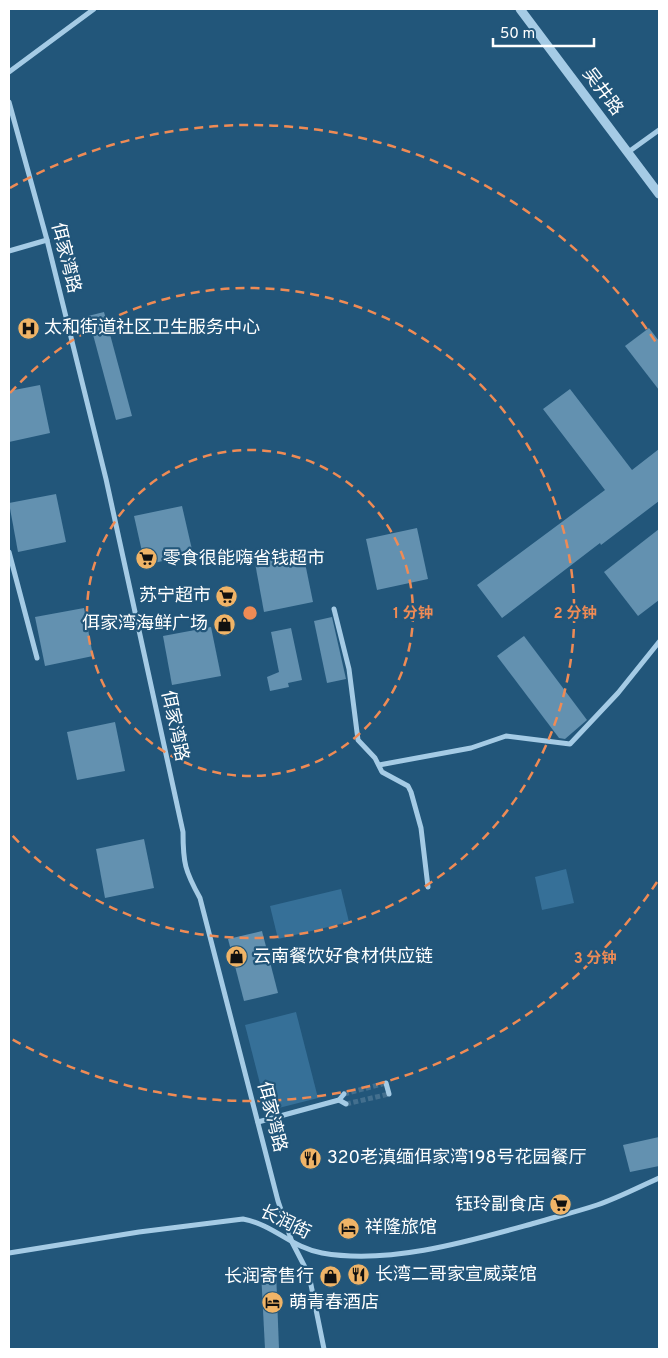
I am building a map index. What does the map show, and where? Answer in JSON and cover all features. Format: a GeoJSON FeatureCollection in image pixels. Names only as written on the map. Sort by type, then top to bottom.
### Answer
{"type":"FeatureCollection","features":[{"type":"Feature","properties":{"kind":"street"},"geometry":{"type":"LineString","coordinates":[[9,72],[94,9]]}},
{"type":"Feature","properties":{"kind":"street","name":"吴井路"},"geometry":{"type":"LineString","coordinates":[[520,9],[659,194]]}},
{"type":"Feature","properties":{"kind":"street","name":"佴家湾路"},"geometry":{"type":"LineString","coordinates":[[9,102],[47,240],[106,479],[183,832],[183,858],[186,873],[200,898],[278,1201],[292,1242],[309,1275],[324,1349]]}},
{"type":"Feature","properties":{"kind":"street"},"geometry":{"type":"LineString","coordinates":[[627,153],[659,130]]}},
{"type":"Feature","properties":{"kind":"street"},"geometry":{"type":"LineString","coordinates":[[9,251],[47,240]]}},
{"type":"Feature","properties":{"kind":"street"},"geometry":{"type":"LineString","coordinates":[[9,552],[37,658]]}},
{"type":"Feature","properties":{"kind":"street"},"geometry":{"type":"LineString","coordinates":[[334,609],[350,669],[358,740],[379,765],[382,772],[408,786],[411,792],[421,828],[428,887]]}},
{"type":"Feature","properties":{"kind":"street"},"geometry":{"type":"LineString","coordinates":[[379,765],[471,748],[506,736],[570,744],[618,693],[659,642]]}},
{"type":"Feature","properties":{"kind":"street"},"geometry":{"type":"LineString","coordinates":[[386,1083],[388,1094]]}},
{"type":"Feature","properties":{"kind":"street"},"geometry":{"type":"LineString","coordinates":[[258,1122],[340,1100],[344,1094]]}},
{"type":"Feature","properties":{"kind":"street"},"geometry":{"type":"LineString","coordinates":[[340,1100],[346,1104]]}},
{"type":"Feature","properties":{"kind":"street","name":"长润街"},"geometry":{"type":"LineString","coordinates":[[9,1253],[139,1232],[243,1219],[258,1222],[308,1250],[351,1256],[385,1255],[477,1239],[598,1205],[659,1178]]}},
{"type":"Feature","properties":{"kind":"shaded area"},"geometry":{"type":"Polygon","coordinates":[[[566,869],[574,903],[542,910],[535,877],[566,869]]]}},
{"type":"Feature","properties":{"kind":"shaded area"},"geometry":{"type":"Polygon","coordinates":[[[341,889],[349,922],[278,939],[270,906],[341,889]]]}},
{"type":"Feature","properties":{"kind":"shaded area"},"geometry":{"type":"Polygon","coordinates":[[[296,1012],[318,1098],[267,1111],[245,1025],[296,1012]]]}},
{"type":"Feature","properties":{"kind":"building"},"geometry":{"type":"Polygon","coordinates":[[[104,312],[132,416],[116,420],[88,316],[104,312]]]}},
{"type":"Feature","properties":{"kind":"building"},"geometry":{"type":"Polygon","coordinates":[[[649,328],[659,341],[659,390],[625,346],[649,328]]]}},
{"type":"Feature","properties":{"kind":"building"},"geometry":{"type":"Polygon","coordinates":[[[40,385],[50,433],[9,442],[9,391],[40,385]]]}},
{"type":"Feature","properties":{"kind":"building"},"geometry":{"type":"Polygon","coordinates":[[[570,389],[632,470],[659,449],[659,501],[601,545],[600,543],[502,618],[477,585],[605,490],[543,409],[570,389]]]}},
{"type":"Feature","properties":{"kind":"building"},"geometry":{"type":"Polygon","coordinates":[[[56,494],[66,542],[18,552],[9,503],[56,494]]]}},
{"type":"Feature","properties":{"kind":"building"},"geometry":{"type":"Polygon","coordinates":[[[182,506],[193,554],[145,565],[134,516],[182,506]]]}},
{"type":"Feature","properties":{"kind":"building"},"geometry":{"type":"Polygon","coordinates":[[[417,528],[428,579],[377,590],[366,539],[417,528]]]}},
{"type":"Feature","properties":{"kind":"building"},"geometry":{"type":"Polygon","coordinates":[[[659,529],[659,600],[638,616],[604,572],[659,529]]]}},
{"type":"Feature","properties":{"kind":"building"},"geometry":{"type":"Polygon","coordinates":[[[303,553],[313,602],[264,612],[255,563],[303,553]]]}},
{"type":"Feature","properties":{"kind":"building"},"geometry":{"type":"Polygon","coordinates":[[[84,608],[93,656],[45,666],[35,617],[84,608]]]}},
{"type":"Feature","properties":{"kind":"building"},"geometry":{"type":"Polygon","coordinates":[[[332,617],[346,679],[327,683],[314,621],[332,617]]]}},
{"type":"Feature","properties":{"kind":"building"},"geometry":{"type":"Polygon","coordinates":[[[211,627],[221,676],[172,685],[163,636],[211,627]]]}},
{"type":"Feature","properties":{"kind":"building"},"geometry":{"type":"Polygon","coordinates":[[[291,628],[302,680],[288,683],[289,687],[270,691],[267,677],[279,672],[271,632],[291,628]]]}},
{"type":"Feature","properties":{"kind":"building"},"geometry":{"type":"Polygon","coordinates":[[[524,636],[587,720],[565,739],[559,738],[497,656],[524,636]]]}},
{"type":"Feature","properties":{"kind":"building"},"geometry":{"type":"Polygon","coordinates":[[[115,722],[125,771],[77,780],[67,732],[115,722]]]}},
{"type":"Feature","properties":{"kind":"building"},"geometry":{"type":"Polygon","coordinates":[[[144,839],[154,888],[105,898],[96,849],[144,839]]]}},
{"type":"Feature","properties":{"kind":"building"},"geometry":{"type":"Polygon","coordinates":[[[262,931],[278,993],[244,1001],[228,939],[262,931]]]}},
{"type":"Feature","properties":{"kind":"building"},"geometry":{"type":"Polygon","coordinates":[[[659,1137],[659,1166],[630,1172],[623,1145],[659,1137]]]}},
{"type":"Feature","properties":{"kind":"building"},"geometry":{"type":"Polygon","coordinates":[[[261,1271],[276,1271],[279,1349],[265,1349],[261,1271]]]}},
{"type":"Feature","properties":{"kind":"tunnel"},"geometry":{"type":"LineString","coordinates":[[344,1094],[386,1083]]}},
{"type":"Feature","properties":{"kind":"tunnel"},"geometry":{"type":"LineString","coordinates":[[346,1104],[389,1094]]}},
{"type":"Feature","properties":{"kind":"place","name":"太和街道社区卫生服务中心"},"geometry":{"type":"Point","coordinates":[28,328]}},
{"type":"Feature","properties":{"kind":"place","name":"零食很能嗨省钱超市"},"geometry":{"type":"Point","coordinates":[147,559]}},
{"type":"Feature","properties":{"kind":"place","name":"苏宁超市"},"geometry":{"type":"Point","coordinates":[227,596]}},
{"type":"Feature","properties":{"kind":"place","name":"佴家湾海鲜广场"},"geometry":{"type":"Point","coordinates":[224,624]}},
{"type":"Feature","properties":{"kind":"place","name":"云南餐饮好食材供应链"},"geometry":{"type":"Point","coordinates":[237,957]}},
{"type":"Feature","properties":{"kind":"place","name":"320老滇缅佴家湾198号花园餐厅"},"geometry":{"type":"Point","coordinates":[311,1158]}},
{"type":"Feature","properties":{"kind":"place","name":"钰玲副食店"},"geometry":{"type":"Point","coordinates":[561,1205]}},
{"type":"Feature","properties":{"kind":"place","name":"祥隆旅馆"},"geometry":{"type":"Point","coordinates":[349,1228]}},
{"type":"Feature","properties":{"kind":"place","name":"长湾二哥家宣威菜馆"},"geometry":{"type":"Point","coordinates":[359,1275]}},
{"type":"Feature","properties":{"kind":"place","name":"长润寄售行"},"geometry":{"type":"Point","coordinates":[330,1277]}},
{"type":"Feature","properties":{"kind":"place","name":"萌青春酒店"},"geometry":{"type":"Point","coordinates":[273,1303]}}]}
